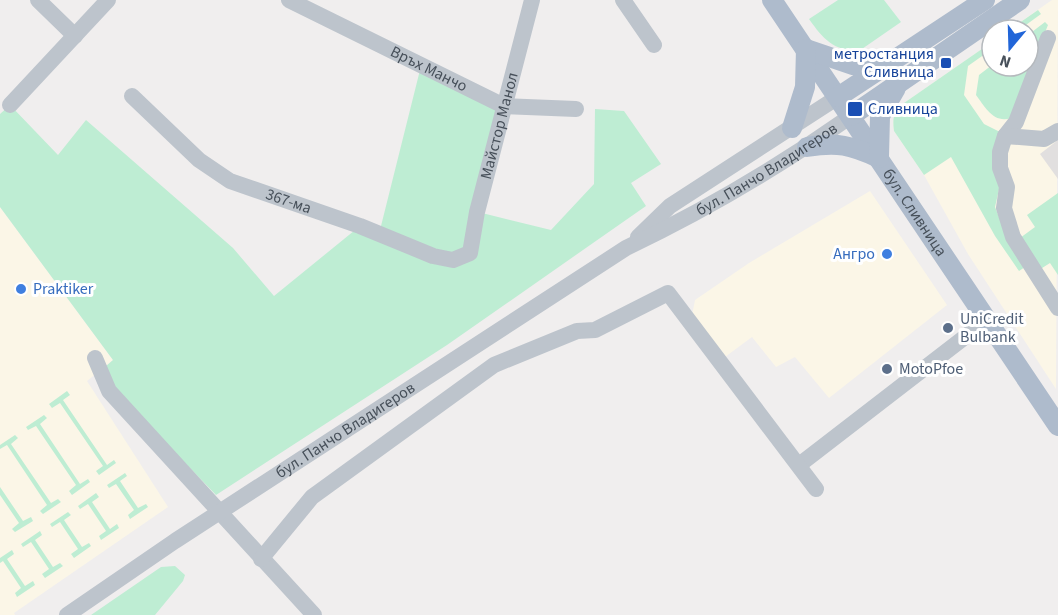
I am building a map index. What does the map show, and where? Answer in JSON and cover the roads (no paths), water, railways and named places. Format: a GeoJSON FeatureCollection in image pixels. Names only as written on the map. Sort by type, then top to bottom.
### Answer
{"type":"FeatureCollection","features":[{"type":"Feature","properties":{"kind":"main road","name":"бул. Сливница"},"geometry":{"type":"LineString","coordinates":[[772,0],[1058,426]]}},
{"type":"Feature","properties":{"kind":"main road","name":"бул. Панчо Владигеров"},"geometry":{"type":"LineString","coordinates":[[838,97],[985,0]]}},
{"type":"Feature","properties":{"kind":"main road","name":"бул. Панчо Владигеров"},"geometry":{"type":"LineString","coordinates":[[851,116],[1020,0]]}},
{"type":"Feature","properties":{"kind":"main road"},"geometry":{"type":"LineString","coordinates":[[792,128],[805,87],[807,49],[853,65],[888,62]]}},
{"type":"Feature","properties":{"kind":"main road"},"geometry":{"type":"LineString","coordinates":[[807,147],[835,143],[855,148],[879,159],[880,116],[901,81]]}},
{"type":"Feature","properties":{"kind":"street"},"geometry":{"type":"LineString","coordinates":[[38,0],[75,36]]}},
{"type":"Feature","properties":{"kind":"street"},"geometry":{"type":"LineString","coordinates":[[10,105],[108,0]]}},
{"type":"Feature","properties":{"kind":"street","name":"Връх Манчо"},"geometry":{"type":"LineString","coordinates":[[292,0],[504,106],[576,109]]}},
{"type":"Feature","properties":{"kind":"street","name":"Майстор Манол"},"geometry":{"type":"LineString","coordinates":[[470,254],[477,212],[532,0]]}},
{"type":"Feature","properties":{"kind":"street"},"geometry":{"type":"LineString","coordinates":[[623,0],[654,45]]}},
{"type":"Feature","properties":{"kind":"street"},"geometry":{"type":"LineString","coordinates":[[1048,38],[1016,122],[1005,136],[1000,152],[1000,168],[1007,187],[1004,208],[1013,237],[1058,308]]}},
{"type":"Feature","properties":{"kind":"street","name":"367-ма"},"geometry":{"type":"LineString","coordinates":[[132,96],[199,160],[230,181],[360,226],[433,256],[453,260],[470,254]]}},
{"type":"Feature","properties":{"kind":"street","name":"бул. Панчо Владигеров"},"geometry":{"type":"LineString","coordinates":[[626,248],[670,206],[838,97]]}},
{"type":"Feature","properties":{"kind":"street","name":"бул. Панчо Владигеров"},"geometry":{"type":"LineString","coordinates":[[67,615],[219,513],[626,248],[680,222],[807,147],[851,116]]}},
{"type":"Feature","properties":{"kind":"street"},"geometry":{"type":"LineString","coordinates":[[1005,136],[1051,135]]}},
{"type":"Feature","properties":{"kind":"street"},"geometry":{"type":"LineString","coordinates":[[261,559],[312,497],[386,441],[494,365],[577,331],[595,330],[668,293],[816,489]]}},
{"type":"Feature","properties":{"kind":"street"},"geometry":{"type":"LineString","coordinates":[[799,465],[987,320]]}},
{"type":"Feature","properties":{"kind":"street"},"geometry":{"type":"LineString","coordinates":[[94,358],[109,391],[314,615]]}},
{"type":"Feature","properties":{"kind":"place","name":"метростанция Сливница"},"geometry":{"type":"Point","coordinates":[946,63]}},
{"type":"Feature","properties":{"kind":"place","name":"Сливница"},"geometry":{"type":"Point","coordinates":[855,109]}},
{"type":"Feature","properties":{"kind":"place","name":"Ангро"},"geometry":{"type":"Point","coordinates":[887,254]}},
{"type":"Feature","properties":{"kind":"place","name":"Praktiker"},"geometry":{"type":"Point","coordinates":[21,289]}},
{"type":"Feature","properties":{"kind":"place","name":"UniCredit Bulbank"},"geometry":{"type":"Point","coordinates":[948,328]}},
{"type":"Feature","properties":{"kind":"place","name":"MotoPfoe"},"geometry":{"type":"Point","coordinates":[887,369]}}]}
